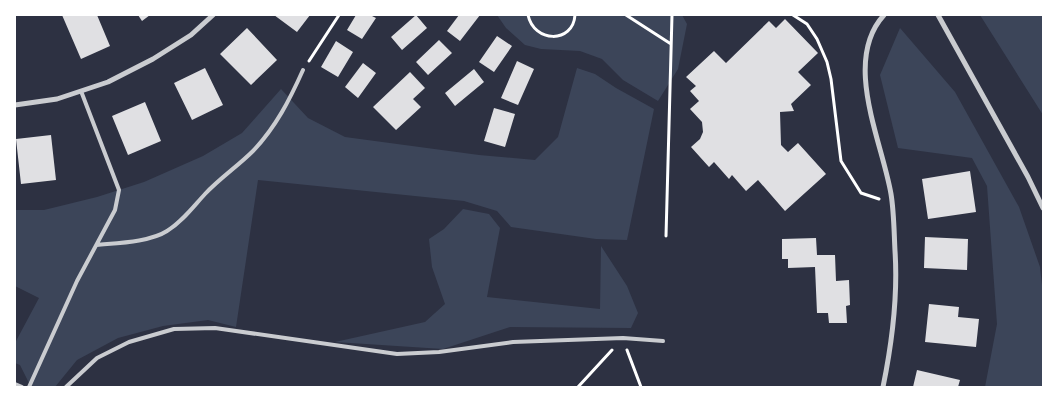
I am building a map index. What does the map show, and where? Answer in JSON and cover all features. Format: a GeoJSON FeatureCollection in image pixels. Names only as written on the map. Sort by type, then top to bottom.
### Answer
{"type":"FeatureCollection","features":[{"type":"Feature","properties":{"kind":"street"},"geometry":{"type":"LineString","coordinates":[[15,105],[57,99],[108,82],[153,59],[192,35],[214,15]]}},
{"type":"Feature","properties":{"kind":"street"},"geometry":{"type":"LineString","coordinates":[[883,387],[888,364],[894,311],[895,253],[891,194],[865,88],[865,65],[868,41],[877,22],[884,15]]}},
{"type":"Feature","properties":{"kind":"street"},"geometry":{"type":"LineString","coordinates":[[938,15],[1028,177],[1043,208]]}},
{"type":"Feature","properties":{"kind":"lane"},"geometry":{"type":"LineString","coordinates":[[96,245],[136,242],[166,232],[185,217],[206,193],[266,137],[285,109],[303,70]]}},
{"type":"Feature","properties":{"kind":"lane"},"geometry":{"type":"LineString","coordinates":[[29,387],[77,281],[115,210],[119,190],[82,91]]}},
{"type":"Feature","properties":{"kind":"lane"},"geometry":{"type":"LineString","coordinates":[[66,387],[97,358],[129,342],[174,329],[215,328],[397,354],[439,352],[514,342],[623,338],[663,342]]}},
{"type":"Feature","properties":{"kind":"lane"},"geometry":{"type":"LineString","coordinates":[[15,384],[22,387]]}},
{"type":"Feature","properties":{"kind":"path"},"geometry":{"type":"LineString","coordinates":[[303,70],[339,15]]}},
{"type":"Feature","properties":{"kind":"path"},"geometry":{"type":"LineString","coordinates":[[528,15],[533,28],[540,34],[547,36],[557,36],[565,33],[571,27],[575,15]]}},
{"type":"Feature","properties":{"kind":"path"},"geometry":{"type":"LineString","coordinates":[[626,15],[671,44]]}},
{"type":"Feature","properties":{"kind":"path"},"geometry":{"type":"LineString","coordinates":[[666,236],[672,15]]}},
{"type":"Feature","properties":{"kind":"path"},"geometry":{"type":"LineString","coordinates":[[793,15],[806,24],[817,38],[827,62],[831,79],[841,161],[861,193],[891,203]]}},
{"type":"Feature","properties":{"kind":"path"},"geometry":{"type":"LineString","coordinates":[[578,387],[623,338],[640,387]]}},
{"type":"Feature","properties":{"kind":"shaded area"},"geometry":{"type":"Polygon","coordinates":[[[497,15],[682,15],[687,24],[678,69],[658,101],[623,80],[602,59],[580,51],[541,49],[525,45],[506,28],[497,15]]]}},
{"type":"Feature","properties":{"kind":"shaded area"},"geometry":{"type":"Polygon","coordinates":[[[980,15],[1043,15],[1043,115],[980,15]]]}},
{"type":"Feature","properties":{"kind":"shaded area"},"geometry":{"type":"Polygon","coordinates":[[[900,28],[955,92],[1019,207],[1040,267],[1043,294],[1043,387],[985,387],[997,324],[987,186],[972,158],[898,148],[880,75],[900,28]]]}},
{"type":"Feature","properties":{"kind":"shaded area"},"geometry":{"type":"Polygon","coordinates":[[[577,68],[595,74],[654,109],[627,240],[596,239],[511,227],[497,211],[464,201],[258,180],[236,327],[208,320],[163,326],[118,338],[77,360],[55,387],[31,387],[20,365],[15,363],[15,343],[39,298],[15,286],[15,210],[44,210],[97,197],[144,182],[203,156],[242,133],[281,89],[308,118],[345,137],[479,155],[535,160],[558,137],[577,68]]]}},
{"type":"Feature","properties":{"kind":"shaded area"},"geometry":{"type":"Polygon","coordinates":[[[463,209],[489,214],[500,228],[487,297],[600,309],[601,246],[627,286],[638,313],[631,328],[510,327],[443,349],[335,342],[425,322],[445,304],[432,267],[429,239],[444,229],[463,209]]]}},
{"type":"Feature","properties":{"kind":"building"},"geometry":{"type":"Polygon","coordinates":[[[62,15],[97,15],[110,46],[81,59],[62,15]]]}},
{"type":"Feature","properties":{"kind":"building"},"geometry":{"type":"Polygon","coordinates":[[[138,15],[150,15],[142,21],[138,15]]]}},
{"type":"Feature","properties":{"kind":"building"},"geometry":{"type":"Polygon","coordinates":[[[274,15],[310,15],[297,32],[274,15]]]}},
{"type":"Feature","properties":{"kind":"building"},"geometry":{"type":"Polygon","coordinates":[[[356,15],[370,15],[376,18],[362,39],[347,30],[356,15]]]}},
{"type":"Feature","properties":{"kind":"building"},"geometry":{"type":"Polygon","coordinates":[[[416,15],[427,28],[402,50],[391,37],[416,15]]]}},
{"type":"Feature","properties":{"kind":"building"},"geometry":{"type":"Polygon","coordinates":[[[459,15],[480,15],[460,41],[447,31],[459,15]]]}},
{"type":"Feature","properties":{"kind":"building"},"geometry":{"type":"Polygon","coordinates":[[[785,19],[818,53],[798,72],[811,85],[791,104],[794,111],[780,112],[781,145],[788,152],[798,143],[826,174],[785,211],[758,180],[746,191],[732,175],[729,179],[714,162],[709,167],[691,147],[700,139],[703,132],[702,122],[690,109],[699,101],[690,91],[696,86],[686,77],[714,51],[726,63],[769,21],[776,28],[785,19]]]}},
{"type":"Feature","properties":{"kind":"building"},"geometry":{"type":"Polygon","coordinates":[[[247,28],[277,60],[251,85],[220,54],[247,28]]]}},
{"type":"Feature","properties":{"kind":"building"},"geometry":{"type":"Polygon","coordinates":[[[497,36],[512,46],[494,72],[479,62],[497,36]]]}},
{"type":"Feature","properties":{"kind":"building"},"geometry":{"type":"Polygon","coordinates":[[[439,40],[452,53],[428,75],[416,62],[439,40]]]}},
{"type":"Feature","properties":{"kind":"building"},"geometry":{"type":"Polygon","coordinates":[[[336,41],[353,52],[338,77],[321,67],[336,41]]]}},
{"type":"Feature","properties":{"kind":"building"},"geometry":{"type":"Polygon","coordinates":[[[517,61],[534,69],[518,105],[501,98],[517,61]]]}},
{"type":"Feature","properties":{"kind":"building"},"geometry":{"type":"Polygon","coordinates":[[[363,63],[376,73],[358,98],[345,87],[363,63]]]}},
{"type":"Feature","properties":{"kind":"building"},"geometry":{"type":"Polygon","coordinates":[[[205,68],[223,105],[192,120],[174,83],[205,68]]]}},
{"type":"Feature","properties":{"kind":"building"},"geometry":{"type":"Polygon","coordinates":[[[474,69],[484,82],[455,106],[445,93],[474,69]]]}},
{"type":"Feature","properties":{"kind":"building"},"geometry":{"type":"Polygon","coordinates":[[[410,72],[425,88],[413,99],[421,107],[396,130],[373,107],[410,72]]]}},
{"type":"Feature","properties":{"kind":"building"},"geometry":{"type":"Polygon","coordinates":[[[145,102],[161,141],[128,155],[112,116],[145,102]]]}},
{"type":"Feature","properties":{"kind":"building"},"geometry":{"type":"Polygon","coordinates":[[[494,108],[515,114],[505,147],[484,141],[494,108]]]}},
{"type":"Feature","properties":{"kind":"building"},"geometry":{"type":"Polygon","coordinates":[[[51,135],[56,180],[21,184],[16,139],[51,135]]]}},
{"type":"Feature","properties":{"kind":"building"},"geometry":{"type":"Polygon","coordinates":[[[970,171],[976,212],[928,219],[922,179],[970,171]]]}},
{"type":"Feature","properties":{"kind":"building"},"geometry":{"type":"Polygon","coordinates":[[[925,237],[968,239],[967,270],[924,268],[925,237]]]}},
{"type":"Feature","properties":{"kind":"building"},"geometry":{"type":"Polygon","coordinates":[[[816,238],[817,255],[835,255],[836,281],[849,280],[850,305],[846,306],[847,323],[829,323],[828,313],[817,313],[815,267],[788,268],[788,259],[782,259],[782,239],[816,238]]]}},
{"type":"Feature","properties":{"kind":"building"},"geometry":{"type":"Polygon","coordinates":[[[929,304],[959,307],[958,317],[979,319],[976,347],[925,342],[929,304]]]}},
{"type":"Feature","properties":{"kind":"building"},"geometry":{"type":"Polygon","coordinates":[[[917,370],[960,380],[958,387],[913,387],[917,370]]]}}]}
